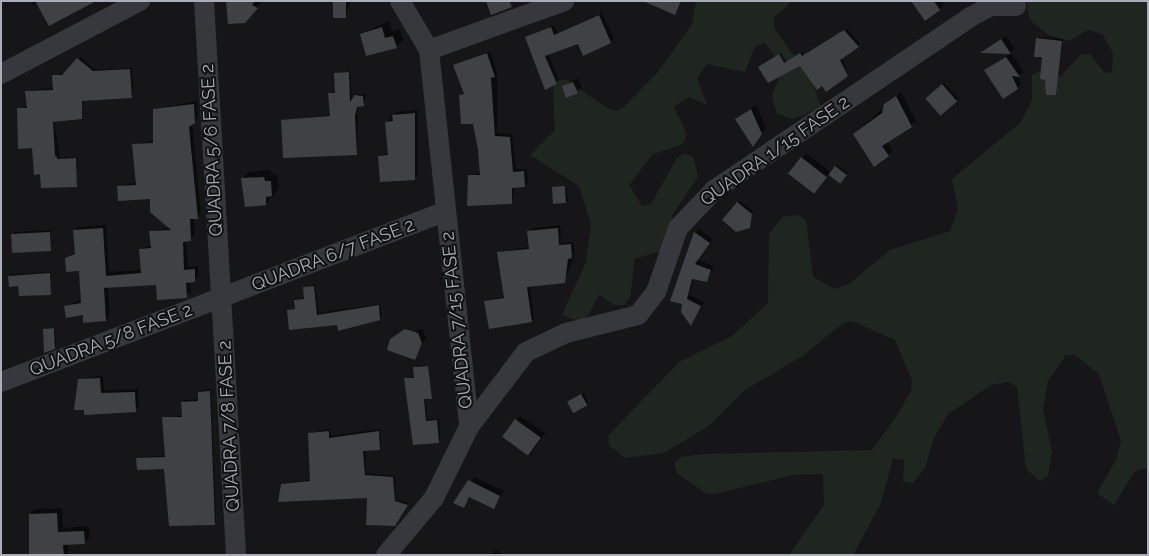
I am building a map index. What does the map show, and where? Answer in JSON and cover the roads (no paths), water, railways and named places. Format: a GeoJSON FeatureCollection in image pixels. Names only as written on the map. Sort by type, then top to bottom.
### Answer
{"type":"FeatureCollection","features":[{"type":"Feature","properties":{"kind":"street"},"geometry":{"type":"LineString","coordinates":[[1,74],[140,1]]}},
{"type":"Feature","properties":{"kind":"street","name":"QUADRA 5/6 FASE 2"},"geometry":{"type":"LineString","coordinates":[[204,1],[221,298]]}},
{"type":"Feature","properties":{"kind":"street"},"geometry":{"type":"LineString","coordinates":[[400,1],[429,50],[564,1]]}},
{"type":"Feature","properties":{"kind":"street","name":"QUADRA 1/15 FASE 2"},"geometry":{"type":"LineString","coordinates":[[386,555],[434,498],[469,428],[526,352],[566,333],[628,320],[644,310],[656,292],[678,228],[714,190],[972,16],[991,6],[1016,6]]}},
{"type":"Feature","properties":{"kind":"street","name":"QUADRA 7/15 FASE 2"},"geometry":{"type":"LineString","coordinates":[[429,50],[444,212],[469,428]]}},
{"type":"Feature","properties":{"kind":"street","name":"QUADRA 6/7 FASE 2"},"geometry":{"type":"LineString","coordinates":[[221,298],[444,212]]}},
{"type":"Feature","properties":{"kind":"street","name":"QUADRA 5/8 FASE 2"},"geometry":{"type":"LineString","coordinates":[[1,382],[221,298]]}},
{"type":"Feature","properties":{"kind":"street","name":"QUADRA 7/8 FASE 2"},"geometry":{"type":"LineString","coordinates":[[221,298],[236,555]]}}]}
